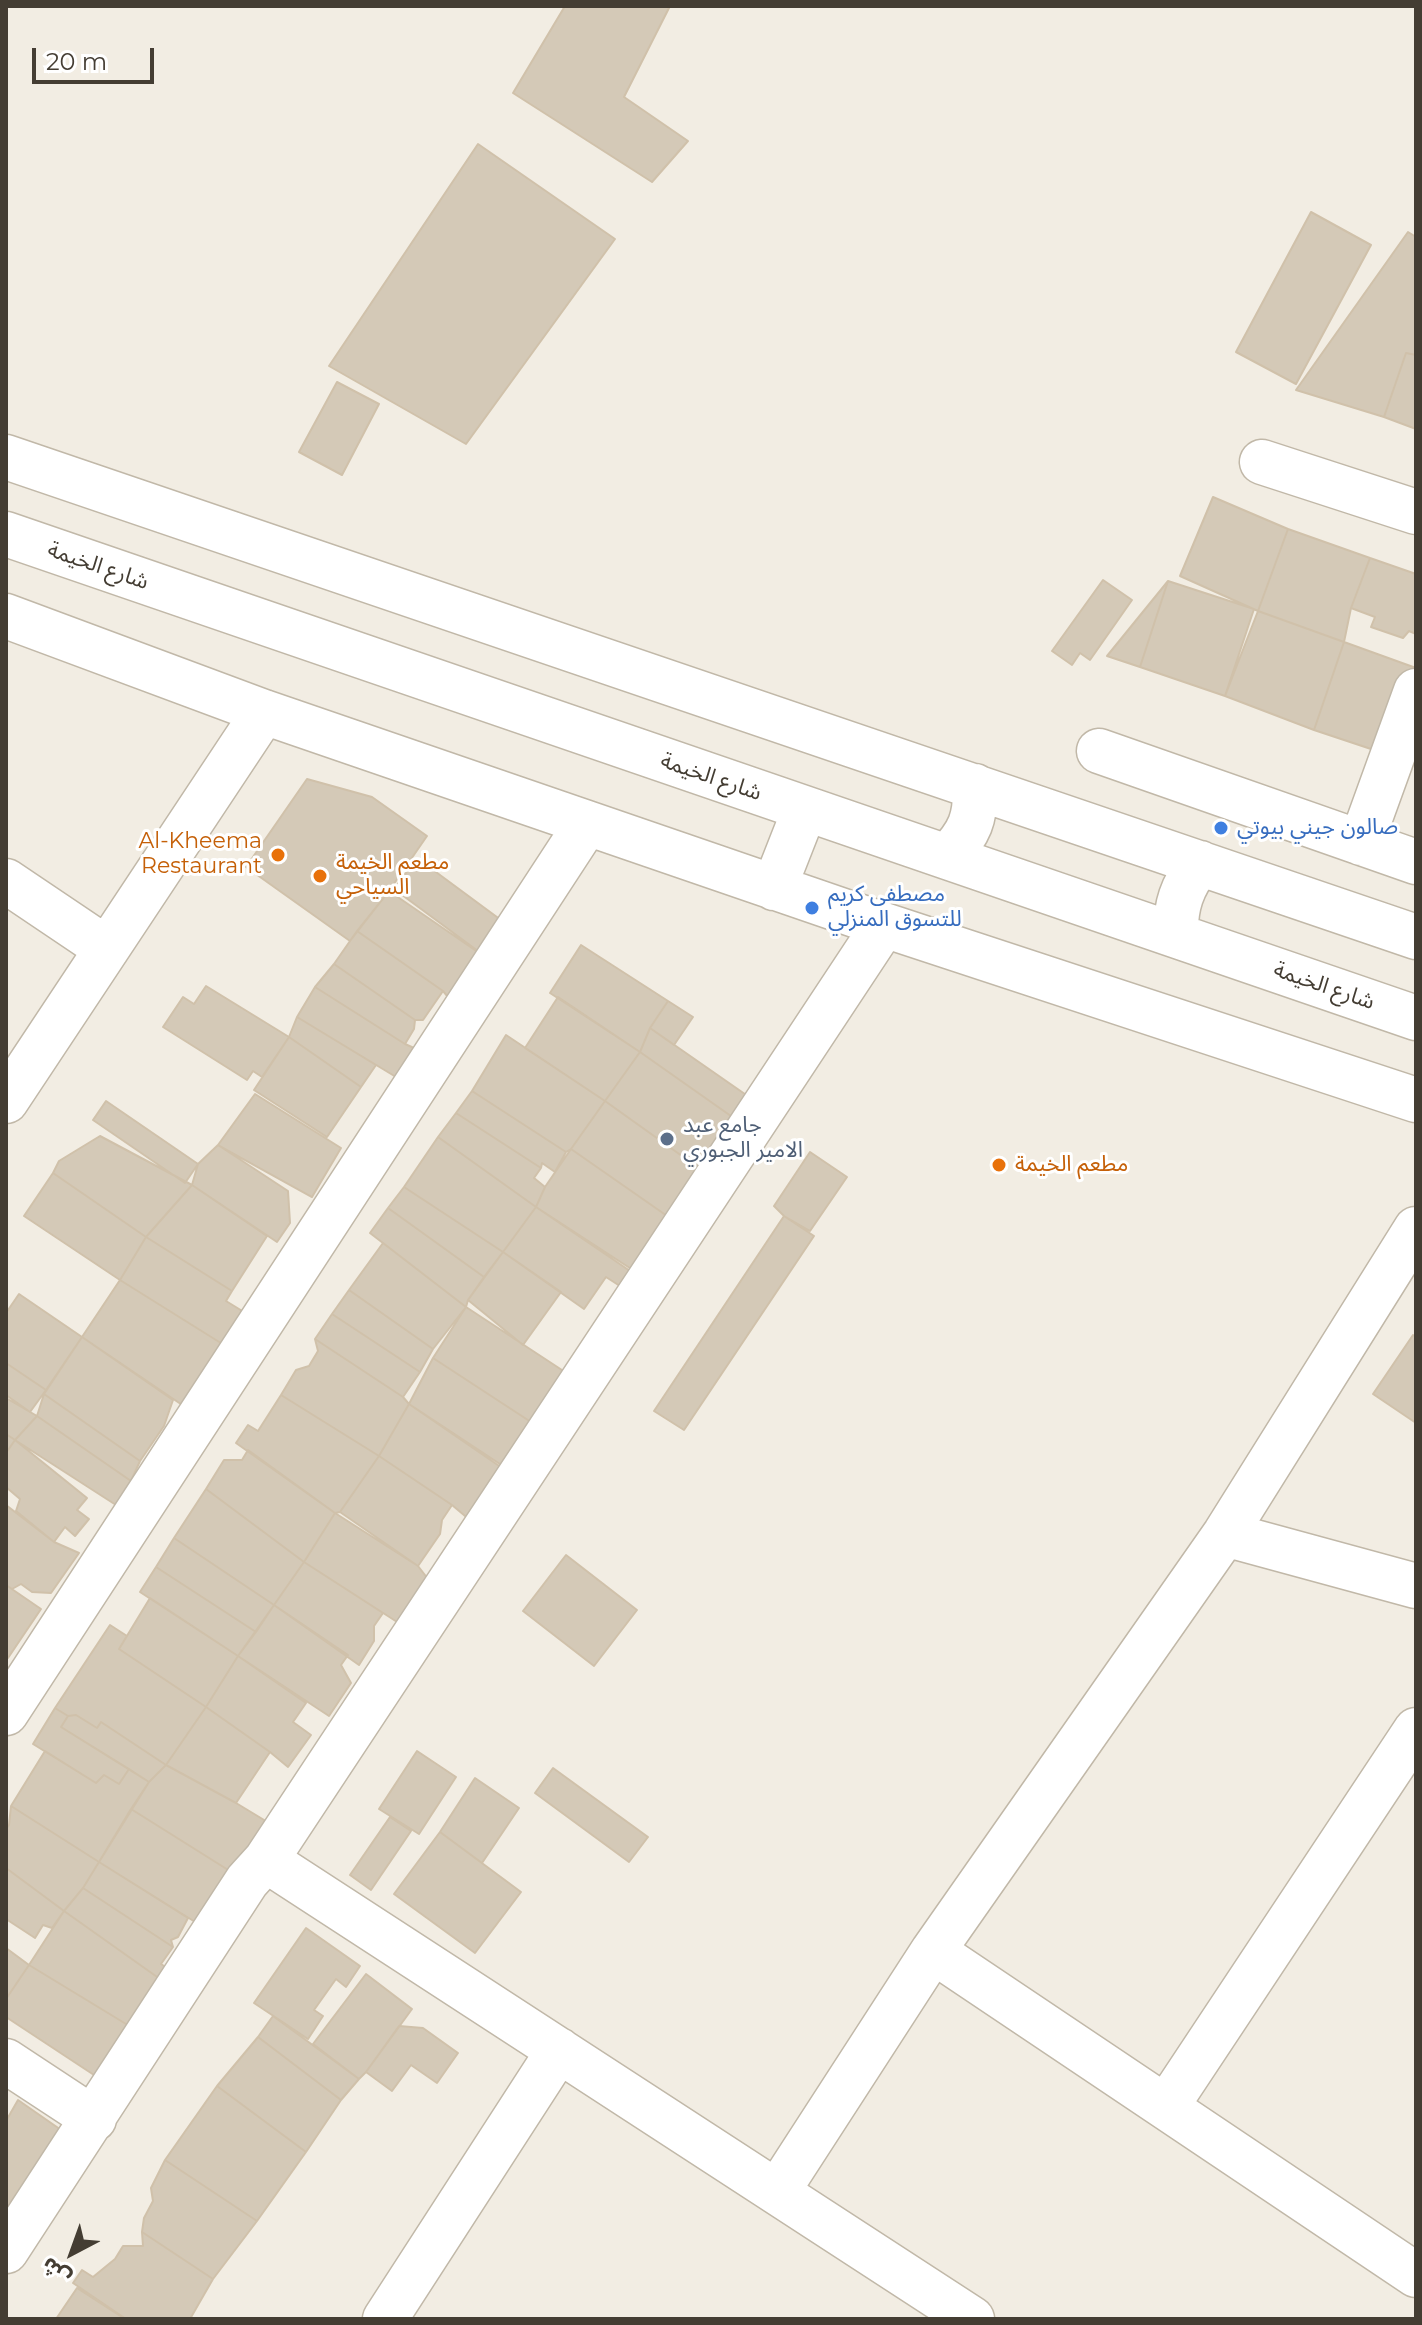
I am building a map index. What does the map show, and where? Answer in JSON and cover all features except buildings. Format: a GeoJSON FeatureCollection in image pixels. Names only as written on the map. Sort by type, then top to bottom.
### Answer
{"type":"FeatureCollection","features":[{"type":"Feature","properties":{"kind":"street"},"geometry":{"type":"LineString","coordinates":[[6,457],[1416,937]]}},
{"type":"Feature","properties":{"kind":"street"},"geometry":{"type":"LineString","coordinates":[[1262,462],[1416,512]]}},
{"type":"Feature","properties":{"kind":"street","name":"شارع الخيمة"},"geometry":{"type":"LineString","coordinates":[[6,534],[1416,1018]]}},
{"type":"Feature","properties":{"kind":"street"},"geometry":{"type":"LineString","coordinates":[[6,616],[264,712],[774,888],[1416,1100]]}},
{"type":"Feature","properties":{"kind":"street"},"geometry":{"type":"LineString","coordinates":[[1361,843],[1416,691]]}},
{"type":"Feature","properties":{"kind":"street"},"geometry":{"type":"LineString","coordinates":[[6,1101],[264,712]]}},
{"type":"Feature","properties":{"kind":"street"},"geometry":{"type":"LineString","coordinates":[[1099,751],[1416,862]]}},
{"type":"Feature","properties":{"kind":"street"},"geometry":{"type":"LineString","coordinates":[[947,857],[962,842],[971,825],[976,806],[975,786]]}},
{"type":"Feature","properties":{"kind":"street"},"geometry":{"type":"LineString","coordinates":[[774,888],[805,809]]}},
{"type":"Feature","properties":{"kind":"street"},"geometry":{"type":"LineString","coordinates":[[6,1713],[587,823]]}},
{"type":"Feature","properties":{"kind":"street"},"geometry":{"type":"LineString","coordinates":[[1176,935],[1175,915],[1180,896],[1188,878],[1200,863]]}},
{"type":"Feature","properties":{"kind":"street"},"geometry":{"type":"LineString","coordinates":[[6,881],[107,949]]}},
{"type":"Feature","properties":{"kind":"street"},"geometry":{"type":"LineString","coordinates":[[6,2251],[247,1881],[266,1860],[884,925]]}},
{"type":"Feature","properties":{"kind":"street"},"geometry":{"type":"LineString","coordinates":[[777,2192],[933,1951],[1225,1534],[1416,1229]]}},
{"type":"Feature","properties":{"kind":"street"},"geometry":{"type":"LineString","coordinates":[[1225,1534],[1416,1586]]}},
{"type":"Feature","properties":{"kind":"street"},"geometry":{"type":"LineString","coordinates":[[1166,2107],[1416,1730]]}},
{"type":"Feature","properties":{"kind":"street"},"geometry":{"type":"LineString","coordinates":[[266,1860],[972,2319]]}},
{"type":"Feature","properties":{"kind":"street"},"geometry":{"type":"LineString","coordinates":[[933,1951],[1416,2275]]}},
{"type":"Feature","properties":{"kind":"street"},"geometry":{"type":"LineString","coordinates":[[395,2315],[559,2050]]}},
{"type":"Feature","properties":{"kind":"street"},"geometry":{"type":"LineString","coordinates":[[6,2061],[94,2119]]}},
{"type":"Feature","properties":{"kind":"place","name":"صالون جيني بيوتي"},"geometry":{"type":"Point","coordinates":[1221,828]}},
{"type":"Feature","properties":{"kind":"place","name":"Al-Kheema Restaurant"},"geometry":{"type":"Point","coordinates":[278,855]}},
{"type":"Feature","properties":{"kind":"place","name":"مطعم الخيمة السياحي"},"geometry":{"type":"Point","coordinates":[320,876]}},
{"type":"Feature","properties":{"kind":"place","name":"مصطفى كريم للتسوق المنزلي"},"geometry":{"type":"Point","coordinates":[812,908]}},
{"type":"Feature","properties":{"kind":"place","name":"جامع عبد الامير الجبوري"},"geometry":{"type":"Point","coordinates":[667,1139]}},
{"type":"Feature","properties":{"kind":"place","name":"مطعم الخيمة"},"geometry":{"type":"Point","coordinates":[999,1165]}}]}
